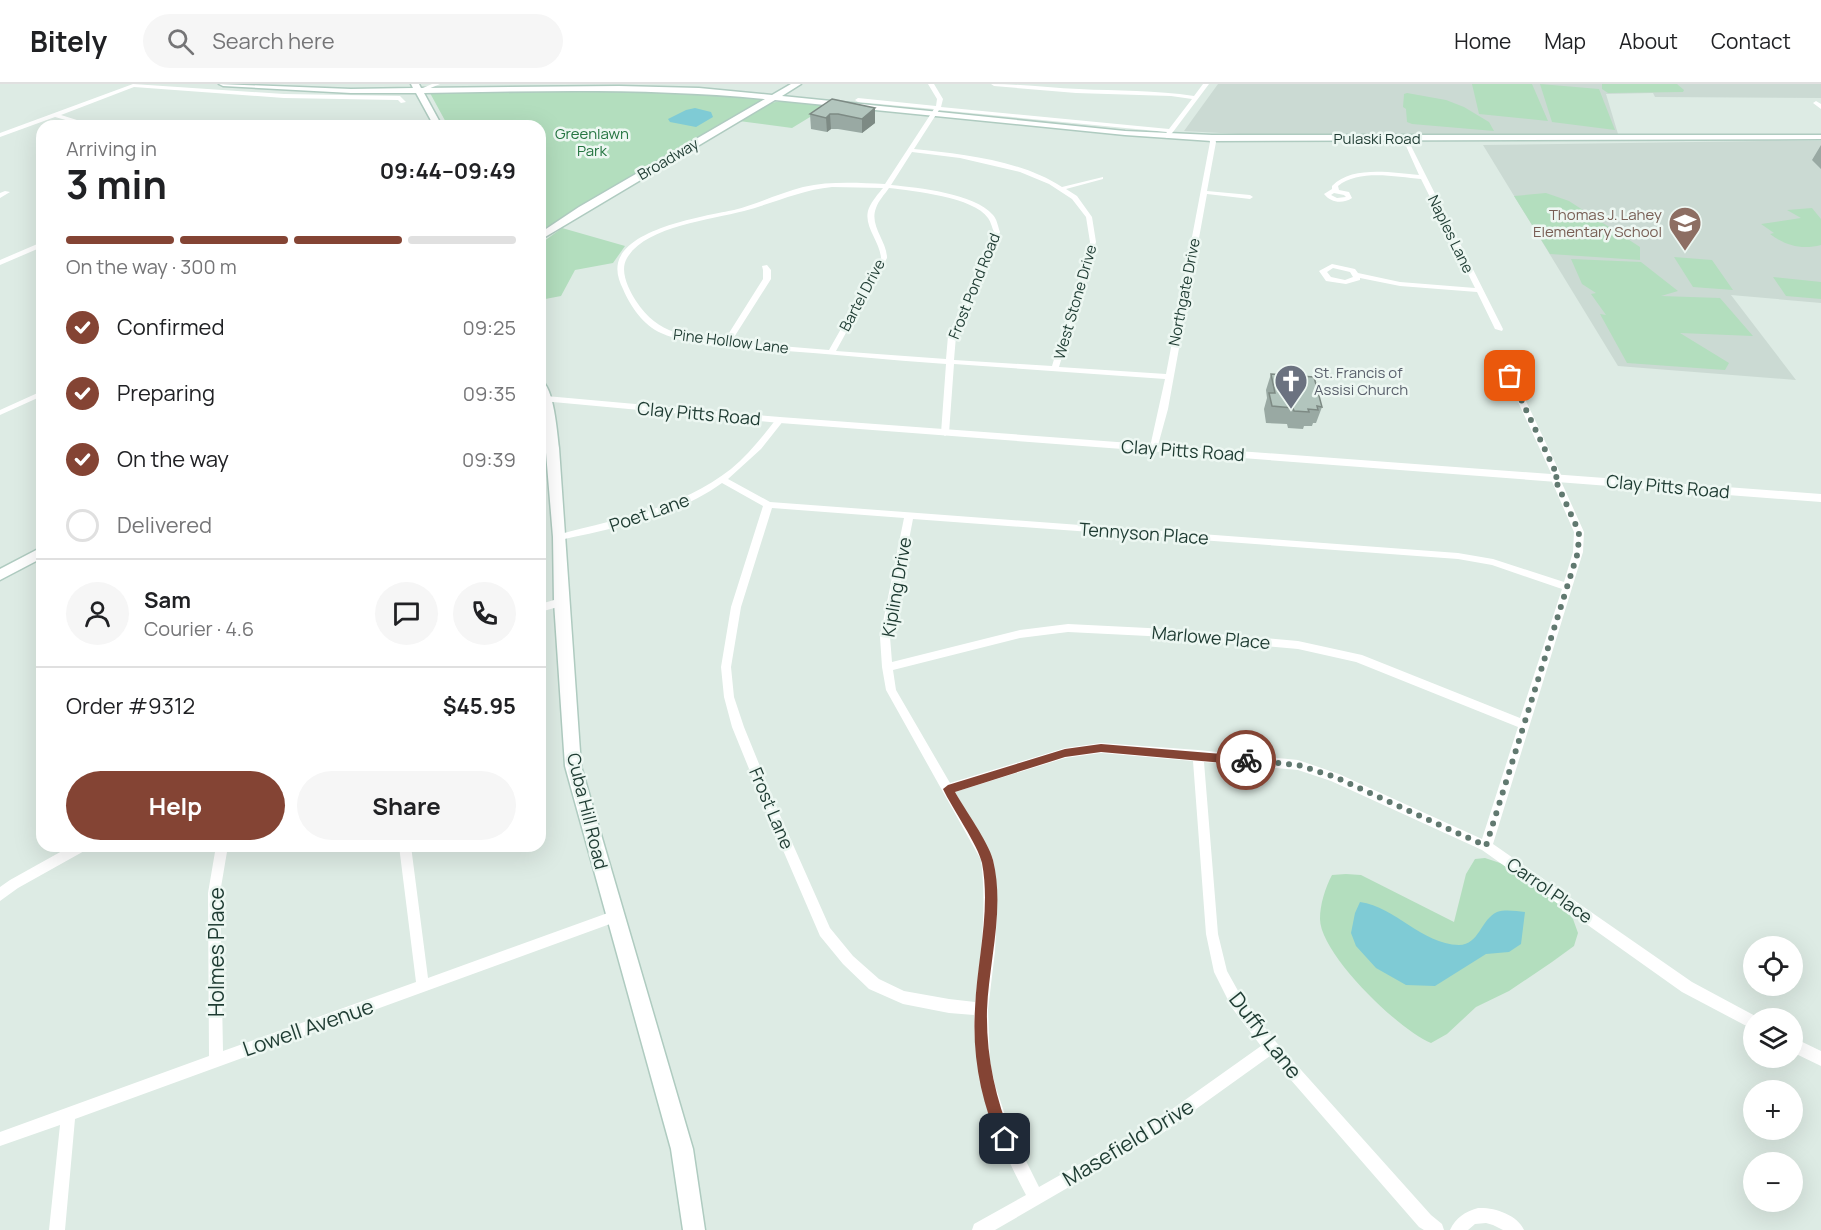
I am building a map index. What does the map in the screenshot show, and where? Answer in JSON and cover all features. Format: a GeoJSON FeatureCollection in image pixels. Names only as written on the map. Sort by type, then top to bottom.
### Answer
{"type":"FeatureCollection","features":[{"type":"Feature","properties":{"kind":"main road"},"geometry":{"type":"LineString","coordinates":[[223,84],[351,91],[390,89],[404,84]]}},
{"type":"Feature","properties":{"kind":"main road","name":"Broadway"},"geometry":{"type":"LineString","coordinates":[[546,232],[797,84]]}},
{"type":"Feature","properties":{"kind":"main road"},"geometry":{"type":"LineString","coordinates":[[417,88],[435,120]]}},
{"type":"Feature","properties":{"kind":"main road","name":"Pulaski Road"},"geometry":{"type":"LineString","coordinates":[[351,91],[417,88],[644,88],[778,96],[1212,138],[1821,137]]}},
{"type":"Feature","properties":{"kind":"main road","name":"Cuba Hill Road"},"geometry":{"type":"LineString","coordinates":[[546,407],[553,445],[560,537],[561,603],[573,766],[682,1149],[694,1230]]}},
{"type":"Feature","properties":{"kind":"main road"},"geometry":{"type":"LineString","coordinates":[[0,575],[36,555]]}},
{"type":"Feature","properties":{"kind":"street"},"geometry":{"type":"LineString","coordinates":[[417,88],[437,84]]}},
{"type":"Feature","properties":{"kind":"street"},"geometry":{"type":"LineString","coordinates":[[858,100],[936,111],[940,99],[931,84]]}},
{"type":"Feature","properties":{"kind":"street"},"geometry":{"type":"LineString","coordinates":[[994,84],[1195,98]]}},
{"type":"Feature","properties":{"kind":"street"},"geometry":{"type":"LineString","coordinates":[[1169,134],[1206,84]]}},
{"type":"Feature","properties":{"kind":"street"},"geometry":{"type":"LineString","coordinates":[[42,120],[137,85],[284,96],[400,98],[403,102]]}},
{"type":"Feature","properties":{"kind":"street","name":"Bartel Drive"},"geometry":{"type":"LineString","coordinates":[[831,353],[884,258],[884,251],[871,227],[872,209],[936,111]]}},
{"type":"Feature","properties":{"kind":"street"},"geometry":{"type":"LineString","coordinates":[[56,115],[73,120]]}},
{"type":"Feature","properties":{"kind":"street"},"geometry":{"type":"LineString","coordinates":[[0,135],[36,122]]}},
{"type":"Feature","properties":{"kind":"street","name":"Northgate Drive"},"geometry":{"type":"LineString","coordinates":[[1154,447],[1212,138]]}},
{"type":"Feature","properties":{"kind":"street","name":"Naples Lane"},"geometry":{"type":"LineString","coordinates":[[1404,138],[1499,329]]}},
{"type":"Feature","properties":{"kind":"street","name":"West Stone Drive"},"geometry":{"type":"LineString","coordinates":[[910,150],[998,163],[1032,174],[1060,189],[1085,211],[1094,233],[1055,368]]}},
{"type":"Feature","properties":{"kind":"street"},"geometry":{"type":"LineString","coordinates":[[1336,190],[1337,182],[1357,176],[1423,177]]}},
{"type":"Feature","properties":{"kind":"street"},"geometry":{"type":"LineString","coordinates":[[1060,189],[1101,178]]}},
{"type":"Feature","properties":{"kind":"street","name":"Pine Hollow Lane"},"geometry":{"type":"LineString","coordinates":[[887,187],[840,184],[802,190],[733,212],[676,223],[656,231],[627,252],[621,263],[621,273],[642,315],[653,327],[678,337],[831,353],[1168,376]]}},
{"type":"Feature","properties":{"kind":"street","name":"Frost Pond Road"},"geometry":{"type":"LineString","coordinates":[[887,187],[961,197],[981,206],[998,223],[994,242],[952,336],[948,362],[945,433]]}},
{"type":"Feature","properties":{"kind":"street"},"geometry":{"type":"LineString","coordinates":[[1203,192],[1250,197]]}},
{"type":"Feature","properties":{"kind":"street"},"geometry":{"type":"LineString","coordinates":[[0,263],[36,247]]}},
{"type":"Feature","properties":{"kind":"street"},"geometry":{"type":"LineString","coordinates":[[727,342],[767,279],[765,266]]}},
{"type":"Feature","properties":{"kind":"street"},"geometry":{"type":"LineString","coordinates":[[1358,275],[1400,284],[1479,290]]}},
{"type":"Feature","properties":{"kind":"street"},"geometry":{"type":"LineString","coordinates":[[1486,846],[1578,552],[1579,532],[1510,376]]}},
{"type":"Feature","properties":{"kind":"street","name":"Clay Pitts Road"},"geometry":{"type":"LineString","coordinates":[[546,391],[780,420],[1821,498]]}},
{"type":"Feature","properties":{"kind":"street"},"geometry":{"type":"LineString","coordinates":[[0,413],[36,396]]}},
{"type":"Feature","properties":{"kind":"street","name":"Poet Lane"},"geometry":{"type":"LineString","coordinates":[[560,537],[616,525],[690,500],[723,480],[764,443],[780,420]]}},
{"type":"Feature","properties":{"kind":"street","name":"Tennyson Place"},"geometry":{"type":"LineString","coordinates":[[723,480],[768,505],[1458,556],[1493,562],[1567,587]]}},
{"type":"Feature","properties":{"kind":"street","name":"Frost Lane"},"geometry":{"type":"LineString","coordinates":[[768,505],[736,607],[726,667],[729,697],[738,727],[773,813],[825,933],[848,960],[874,984],[903,997],[949,1006],[981,1009]]}},
{"type":"Feature","properties":{"kind":"street","name":"Kipling Drive"},"geometry":{"type":"LineString","coordinates":[[909,514],[885,637],[891,690],[987,858],[992,889],[981,1009],[982,1051],[996,1119],[1036,1197]]}},
{"type":"Feature","properties":{"kind":"street"},"geometry":{"type":"LineString","coordinates":[[546,607],[561,603]]}},
{"type":"Feature","properties":{"kind":"street","name":"Marlowe Place"},"geometry":{"type":"LineString","coordinates":[[887,667],[1020,634],[1068,628],[1126,630],[1298,645],[1358,658],[1525,725]]}},
{"type":"Feature","properties":{"kind":"street","name":"Carrol Place"},"geometry":{"type":"LineString","coordinates":[[948,789],[1065,753],[1101,748],[1308,768],[1335,777],[1486,846],[1687,987],[1743,1017]]}},
{"type":"Feature","properties":{"kind":"street","name":"Duffy Lane"},"geometry":{"type":"LineString","coordinates":[[1198,756],[1212,934],[1218,962],[1237,1003],[1271,1047],[1425,1221],[1436,1230]]}},
{"type":"Feature","properties":{"kind":"street"},"geometry":{"type":"LineString","coordinates":[[0,895],[14,884],[71,852]]}},
{"type":"Feature","properties":{"kind":"street","name":"Holmes Place"},"geometry":{"type":"LineString","coordinates":[[216,1059],[214,893],[221,852]]}},
{"type":"Feature","properties":{"kind":"street"},"geometry":{"type":"LineString","coordinates":[[406,852],[423,987]]}},
{"type":"Feature","properties":{"kind":"street","name":"Lowell Avenue"},"geometry":{"type":"LineString","coordinates":[[0,1139],[616,916]]}},
{"type":"Feature","properties":{"kind":"street","name":"Masefield Drive"},"geometry":{"type":"LineString","coordinates":[[980,1230],[1159,1127],[1271,1047]]}},
{"type":"Feature","properties":{"kind":"street"},"geometry":{"type":"LineString","coordinates":[[1803,1050],[1821,1059]]}},
{"type":"Feature","properties":{"kind":"street"},"geometry":{"type":"LineString","coordinates":[[57,1230],[68,1115]]}},
{"type":"Feature","properties":{"kind":"street"},"geometry":{"type":"LineString","coordinates":[[1458,1230],[1463,1221],[1472,1216],[1484,1214],[1496,1217],[1516,1230]]}},
{"type":"Feature","properties":{"kind":"shaded area"},"geometry":{"type":"Polygon","coordinates":[[[1218,84],[1821,84],[1821,98],[1655,97],[1653,93],[1606,94],[1618,134],[1239,134],[1184,131],[1218,84]]]}},
{"type":"Feature","properties":{"kind":"shaded area","name":"Thomas J. Lahey Elementary School"},"geometry":{"type":"Polygon","coordinates":[[[1821,141],[1821,303],[1731,295],[1796,380],[1618,366],[1483,145],[1821,141]]]}},
{"type":"Feature","properties":{"kind":"green space"},"geometry":{"type":"Polygon","coordinates":[[[1472,84],[1532,84],[1548,121],[1479,114],[1472,84]]]}},
{"type":"Feature","properties":{"kind":"green space"},"geometry":{"type":"Polygon","coordinates":[[[1540,84],[1599,89],[1615,130],[1552,122],[1540,84]]]}},
{"type":"Feature","properties":{"kind":"green space"},"geometry":{"type":"Polygon","coordinates":[[[1602,84],[1677,84],[1684,90],[1683,92],[1608,93],[1602,89],[1602,84]]]}},
{"type":"Feature","properties":{"kind":"green space","name":"Greenlawn Park"},"geometry":{"type":"Polygon","coordinates":[[[614,90],[758,96],[763,100],[546,227],[546,120],[445,120],[430,93],[614,90]]]}},
{"type":"Feature","properties":{"kind":"green space"},"geometry":{"type":"Polygon","coordinates":[[[1404,94],[1446,100],[1464,107],[1489,122],[1494,131],[1407,122],[1406,109],[1403,107],[1404,94]]]}},
{"type":"Feature","properties":{"kind":"green space"},"geometry":{"type":"Polygon","coordinates":[[[794,99],[833,103],[792,128],[739,121],[770,103],[794,99]]]}},
{"type":"Feature","properties":{"kind":"green space"},"geometry":{"type":"Polygon","coordinates":[[[1546,193],[1569,201],[1640,247],[1640,260],[1550,254],[1514,196],[1546,193]]]}},
{"type":"Feature","properties":{"kind":"green space"},"geometry":{"type":"Polygon","coordinates":[[[1812,208],[1821,219],[1821,245],[1801,247],[1788,244],[1770,234],[1774,233],[1761,224],[1801,218],[1787,210],[1812,208]]]}},
{"type":"Feature","properties":{"kind":"green space"},"geometry":{"type":"Polygon","coordinates":[[[562,228],[625,246],[613,263],[575,270],[561,296],[546,299],[546,240],[562,228]]]}},
{"type":"Feature","properties":{"kind":"green space"},"geometry":{"type":"Polygon","coordinates":[[[1674,257],[1712,260],[1733,290],[1693,287],[1674,257]]]}},
{"type":"Feature","properties":{"kind":"green space"},"geometry":{"type":"Polygon","coordinates":[[[1571,259],[1641,262],[1678,291],[1661,296],[1720,298],[1753,336],[1680,333],[1729,363],[1725,370],[1627,363],[1600,314],[1606,315],[1591,294],[1596,293],[1582,284],[1571,259]]]}},
{"type":"Feature","properties":{"kind":"green space"},"geometry":{"type":"Polygon","coordinates":[[[1773,277],[1821,282],[1821,299],[1786,296],[1773,277]]]}},
{"type":"Feature","properties":{"kind":"green space"},"geometry":{"type":"Polygon","coordinates":[[[1485,858],[1509,866],[1560,905],[1573,919],[1578,933],[1574,946],[1509,991],[1476,1007],[1447,1034],[1431,1043],[1417,1036],[1382,1008],[1347,970],[1323,934],[1320,919],[1323,897],[1332,875],[1361,875],[1454,922],[1466,874],[1475,859],[1485,858]]]}},
{"type":"Feature","properties":{"kind":"water"},"geometry":{"type":"Polygon","coordinates":[[[695,108],[711,112],[713,117],[696,127],[670,122],[668,119],[686,110],[695,108]]]}},
{"type":"Feature","properties":{"kind":"water"},"geometry":{"type":"Polygon","coordinates":[[[1360,902],[1385,911],[1433,939],[1459,945],[1471,941],[1487,920],[1497,912],[1507,910],[1525,912],[1521,944],[1509,952],[1486,954],[1435,986],[1406,985],[1376,968],[1356,946],[1351,933],[1360,902]]]}},
{"type":"Feature","properties":{"kind":"building"},"geometry":{"type":"Polygon","coordinates":[[[832,99],[875,108],[862,119],[838,114],[830,114],[826,118],[810,114],[832,99]]]}},
{"type":"Feature","properties":{"kind":"building"},"geometry":{"type":"Polygon","coordinates":[[[1271,374],[1314,377],[1322,407],[1317,406],[1318,410],[1308,409],[1309,412],[1272,406],[1269,393],[1275,393],[1271,374]]]}},
{"type":"Feature","properties":{"kind":"way so far"},"geometry":{"type":"LineString","coordinates":[[1246,760],[1298,765],[1335,777],[1486,846],[1578,552],[1579,532],[1554,477],[1558,477],[1510,376]]}},
{"type":"Feature","properties":{"kind":"place","name":"Thomas J. Lahey Elementary School"},"geometry":{"type":"Point","coordinates":[1685,252]}},
{"type":"Feature","properties":{"kind":"place","name":"St. Francis of Assisi Church"},"geometry":{"type":"Point","coordinates":[1291,410]}},
{"type":"Feature","properties":{"kind":"route"},"geometry":{"type":"LineString","coordinates":[[1005,1139],[996,1119],[987,1086],[982,1051],[981,1009],[992,889],[987,858],[948,789],[1065,753],[1101,748],[1246,760]]}}]}
